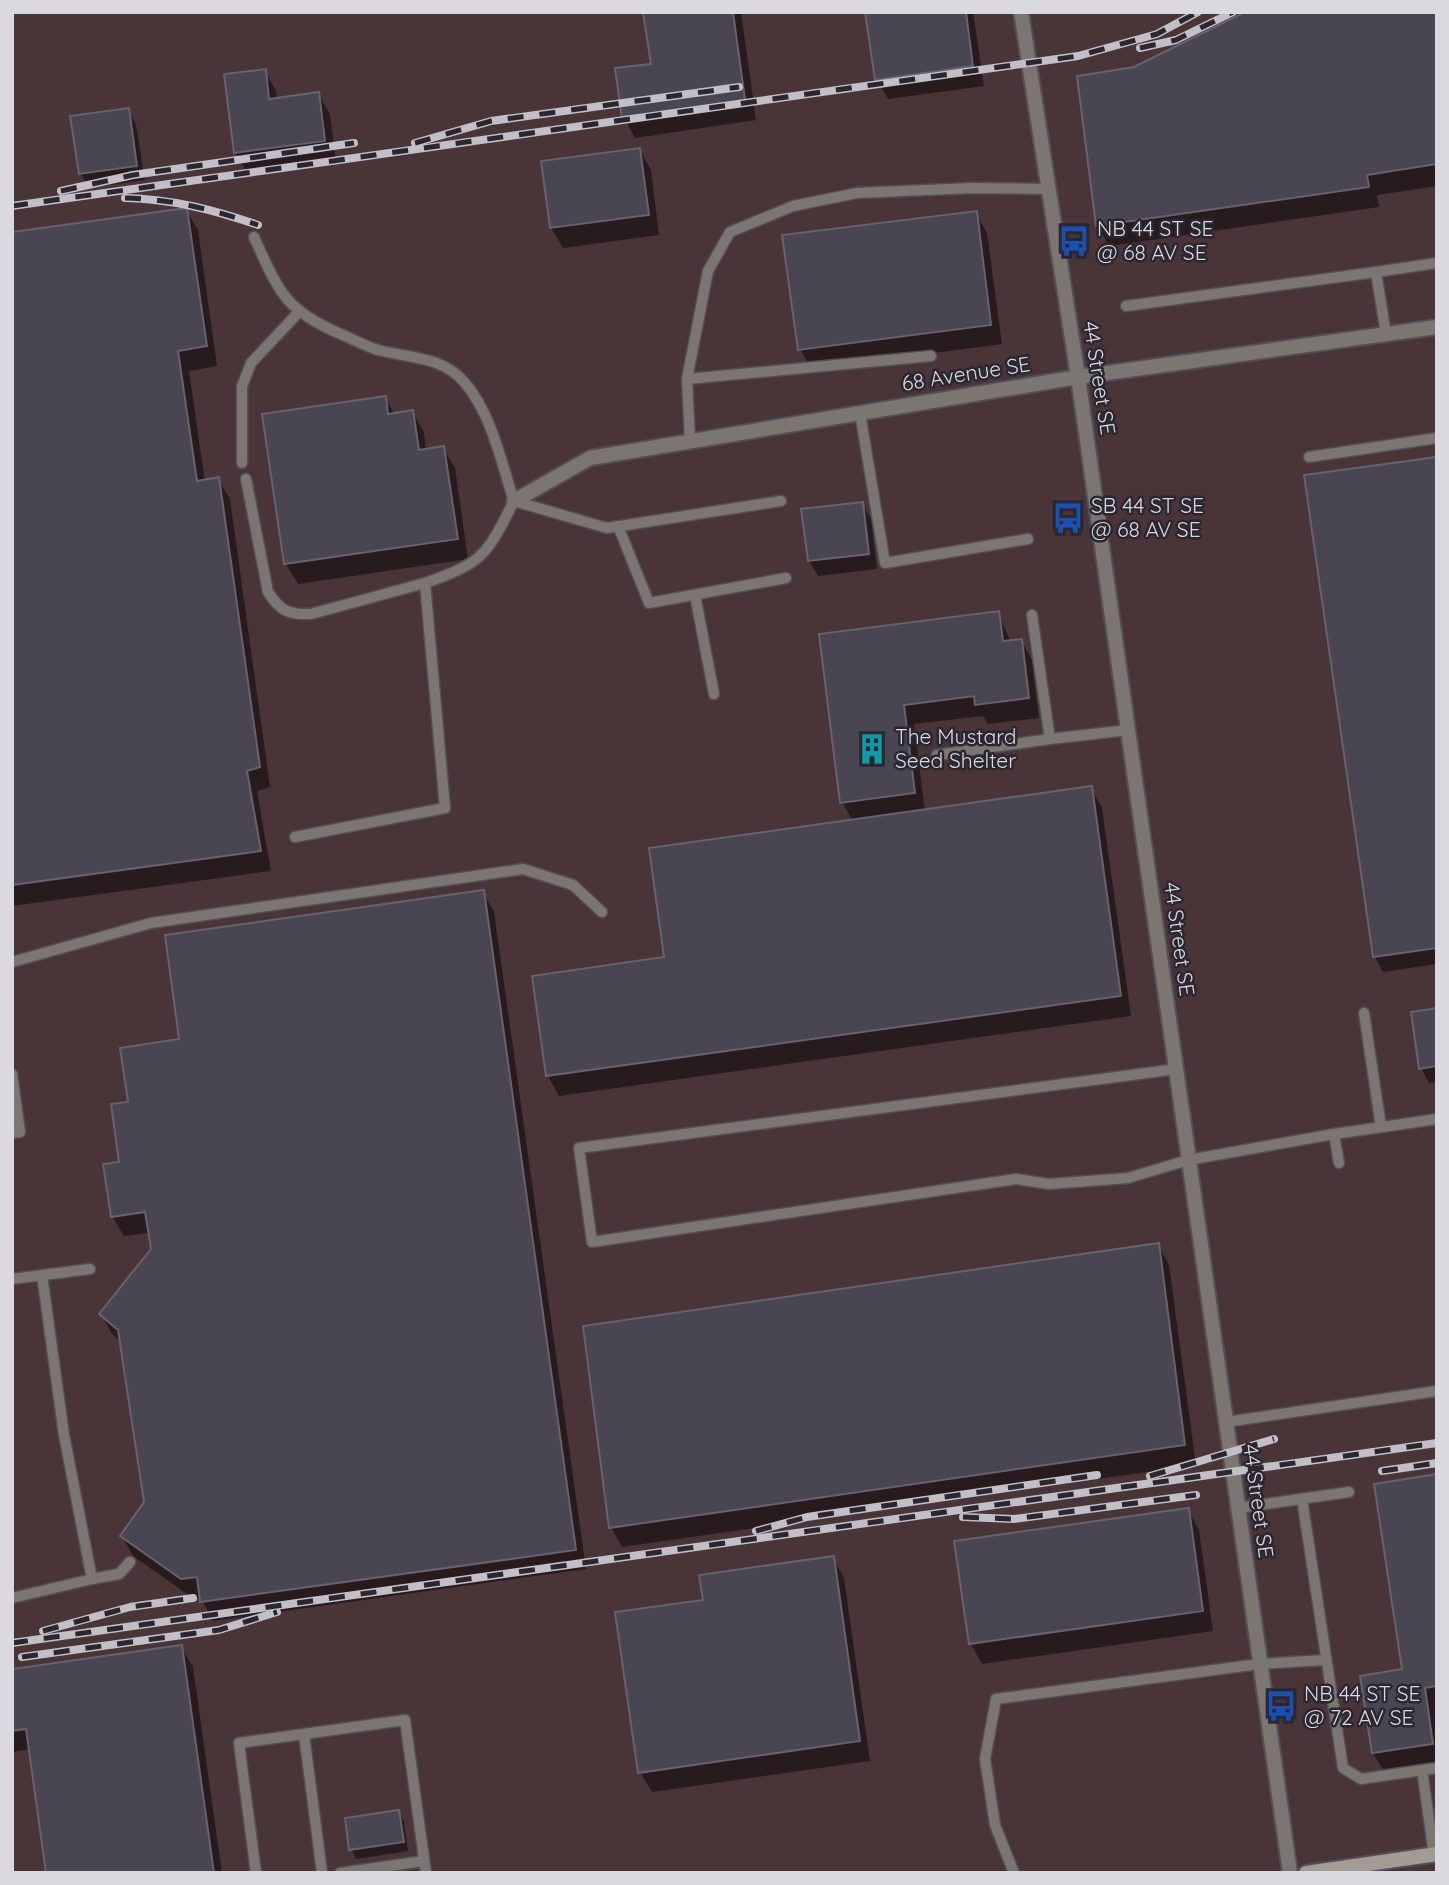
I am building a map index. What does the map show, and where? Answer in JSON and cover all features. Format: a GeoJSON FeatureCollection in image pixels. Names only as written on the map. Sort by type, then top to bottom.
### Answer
{"type":"FeatureCollection","features":[{"type":"Feature","properties":{"kind":"street","name":"44 Street SE"},"geometry":{"type":"LineString","coordinates":[[1021,12],[1078,377],[1290,1873]]}},
{"type":"Feature","properties":{"kind":"street","name":"68 Avenue SE"},"geometry":{"type":"LineString","coordinates":[[514,500],[590,458],[1078,377],[1437,327]]}},
{"type":"Feature","properties":{"kind":"street"},"geometry":{"type":"LineString","coordinates":[[1306,1873],[1435,1854]]}},
{"type":"Feature","properties":{"kind":"lane"},"geometry":{"type":"LineString","coordinates":[[690,441],[687,379],[708,271],[730,232],[793,206],[858,193],[972,187],[1048,189]]}},
{"type":"Feature","properties":{"kind":"lane"},"geometry":{"type":"LineString","coordinates":[[246,479],[268,592],[278,608],[292,615],[311,614],[457,572],[478,560],[492,545],[514,500],[487,421],[475,397],[450,369],[418,356],[377,349],[298,313],[277,288],[254,237]]}},
{"type":"Feature","properties":{"kind":"lane"},"geometry":{"type":"LineString","coordinates":[[1126,306],[1437,263]]}},
{"type":"Feature","properties":{"kind":"lane"},"geometry":{"type":"LineString","coordinates":[[1376,272],[1386,334]]}},
{"type":"Feature","properties":{"kind":"lane"},"geometry":{"type":"LineString","coordinates":[[242,463],[242,386],[251,363],[298,313]]}},
{"type":"Feature","properties":{"kind":"lane"},"geometry":{"type":"LineString","coordinates":[[687,379],[931,356]]}},
{"type":"Feature","properties":{"kind":"lane"},"geometry":{"type":"LineString","coordinates":[[860,413],[885,563],[1027,539]]}},
{"type":"Feature","properties":{"kind":"lane"},"geometry":{"type":"LineString","coordinates":[[1309,457],[1437,438]]}},
{"type":"Feature","properties":{"kind":"lane"},"geometry":{"type":"LineString","coordinates":[[514,500],[607,528],[781,501]]}},
{"type":"Feature","properties":{"kind":"lane"},"geometry":{"type":"LineString","coordinates":[[618,526],[649,603],[786,578]]}},
{"type":"Feature","properties":{"kind":"lane"},"geometry":{"type":"LineString","coordinates":[[295,837],[445,808],[425,583]]}},
{"type":"Feature","properties":{"kind":"lane"},"geometry":{"type":"LineString","coordinates":[[695,595],[714,694]]}},
{"type":"Feature","properties":{"kind":"lane"},"geometry":{"type":"LineString","coordinates":[[1032,615],[1050,739]]}},
{"type":"Feature","properties":{"kind":"lane"},"geometry":{"type":"LineString","coordinates":[[937,755],[1128,730]]}},
{"type":"Feature","properties":{"kind":"lane"},"geometry":{"type":"LineString","coordinates":[[12,962],[152,923],[523,869],[573,885],[602,912]]}},
{"type":"Feature","properties":{"kind":"lane"},"geometry":{"type":"LineString","coordinates":[[1363,1013],[1381,1127]]}},
{"type":"Feature","properties":{"kind":"lane"},"geometry":{"type":"LineString","coordinates":[[1177,1069],[579,1148],[592,1242],[1016,1179],[1049,1184],[1128,1178],[1188,1160],[1437,1119]]}},
{"type":"Feature","properties":{"kind":"lane"},"geometry":{"type":"LineString","coordinates":[[12,1074],[20,1132],[12,1133]]}},
{"type":"Feature","properties":{"kind":"lane"},"geometry":{"type":"LineString","coordinates":[[1334,1134],[1339,1163]]}},
{"type":"Feature","properties":{"kind":"lane"},"geometry":{"type":"LineString","coordinates":[[12,1279],[90,1269]]}},
{"type":"Feature","properties":{"kind":"lane"},"geometry":{"type":"LineString","coordinates":[[42,1275],[64,1435],[92,1579]]}},
{"type":"Feature","properties":{"kind":"lane"},"geometry":{"type":"LineString","coordinates":[[1226,1422],[1437,1391]]}},
{"type":"Feature","properties":{"kind":"lane"},"geometry":{"type":"LineString","coordinates":[[1238,1508],[1349,1492]]}},
{"type":"Feature","properties":{"kind":"lane"},"geometry":{"type":"LineString","coordinates":[[1302,1499],[1343,1768],[1362,1779],[1437,1768]]}},
{"type":"Feature","properties":{"kind":"lane"},"geometry":{"type":"LineString","coordinates":[[12,1598],[119,1574],[130,1562]]}},
{"type":"Feature","properties":{"kind":"lane"},"geometry":{"type":"LineString","coordinates":[[1014,1873],[995,1825],[985,1759],[996,1699],[1259,1664],[1326,1660]]}},
{"type":"Feature","properties":{"kind":"lane"},"geometry":{"type":"LineString","coordinates":[[256,1873],[239,1742],[405,1720],[426,1873]]}},
{"type":"Feature","properties":{"kind":"lane"},"geometry":{"type":"LineString","coordinates":[[304,1734],[322,1873]]}},
{"type":"Feature","properties":{"kind":"lane"},"geometry":{"type":"LineString","coordinates":[[1422,1770],[1435,1854]]}},
{"type":"Feature","properties":{"kind":"lane"},"geometry":{"type":"LineString","coordinates":[[340,1873],[425,1861]]}},
{"type":"Feature","properties":{"kind":"shaded area"},"geometry":{"type":"Polygon","coordinates":[[[12,12],[1437,12],[1437,1873],[12,1873],[12,12]]]}},
{"type":"Feature","properties":{"kind":"building"},"geometry":{"type":"Polygon","coordinates":[[[643,12],[733,12],[745,100],[622,119],[615,68],[651,64],[643,12]]]}},
{"type":"Feature","properties":{"kind":"building"},"geometry":{"type":"Polygon","coordinates":[[[865,12],[966,12],[973,66],[875,80],[865,12]]]}},
{"type":"Feature","properties":{"kind":"building"},"geometry":{"type":"Polygon","coordinates":[[[1245,12],[1437,12],[1437,164],[1367,175],[1369,187],[1096,226],[1077,76],[1134,67],[1245,12]]]}},
{"type":"Feature","properties":{"kind":"building"},"geometry":{"type":"Polygon","coordinates":[[[266,69],[269,99],[319,92],[325,141],[234,153],[224,74],[266,69]]]}},
{"type":"Feature","properties":{"kind":"building"},"geometry":{"type":"Polygon","coordinates":[[[129,108],[137,166],[79,174],[70,116],[129,108]]]}},
{"type":"Feature","properties":{"kind":"building"},"geometry":{"type":"Polygon","coordinates":[[[640,148],[649,215],[550,228],[541,161],[640,148]]]}},
{"type":"Feature","properties":{"kind":"building"},"geometry":{"type":"Polygon","coordinates":[[[187,208],[207,346],[178,351],[197,481],[219,477],[260,767],[247,771],[261,851],[12,885],[12,232],[187,208]]]}},
{"type":"Feature","properties":{"kind":"building"},"geometry":{"type":"Polygon","coordinates":[[[977,211],[991,325],[798,350],[782,235],[977,211]]]}},
{"type":"Feature","properties":{"kind":"building"},"geometry":{"type":"Polygon","coordinates":[[[386,396],[388,414],[413,410],[419,450],[444,446],[458,539],[284,564],[262,414],[386,396]]]}},
{"type":"Feature","properties":{"kind":"building"},"geometry":{"type":"Polygon","coordinates":[[[1437,457],[1437,948],[1373,957],[1304,475],[1437,457]]]}},
{"type":"Feature","properties":{"kind":"building"},"geometry":{"type":"Polygon","coordinates":[[[863,502],[869,554],[808,561],[801,509],[863,502]]]}},
{"type":"Feature","properties":{"kind":"building","name":"The Mustard Seed Shelter"},"geometry":{"type":"Polygon","coordinates":[[[999,611],[1003,641],[1022,639],[1029,698],[975,705],[974,696],[904,705],[915,793],[840,803],[819,634],[999,611]]]}},
{"type":"Feature","properties":{"kind":"building"},"geometry":{"type":"Polygon","coordinates":[[[1092,786],[1121,996],[546,1076],[532,976],[664,957],[649,848],[1092,786]]]}},
{"type":"Feature","properties":{"kind":"building"},"geometry":{"type":"Polygon","coordinates":[[[484,890],[576,1550],[200,1602],[197,1577],[181,1579],[120,1536],[144,1502],[118,1330],[99,1314],[151,1249],[145,1212],[111,1217],[103,1164],[119,1162],[111,1104],[128,1102],[120,1048],[179,1039],[165,935],[484,890]]]}},
{"type":"Feature","properties":{"kind":"building"},"geometry":{"type":"Polygon","coordinates":[[[1437,1008],[1437,1066],[1419,1069],[1411,1012],[1437,1008]]]}},
{"type":"Feature","properties":{"kind":"building"},"geometry":{"type":"Polygon","coordinates":[[[1159,1243],[1185,1445],[609,1528],[583,1326],[1159,1243]]]}},
{"type":"Feature","properties":{"kind":"building"},"geometry":{"type":"Polygon","coordinates":[[[1437,1474],[1437,1686],[1425,1688],[1433,1744],[1372,1753],[1360,1676],[1402,1669],[1374,1484],[1437,1474]]]}},
{"type":"Feature","properties":{"kind":"building"},"geometry":{"type":"Polygon","coordinates":[[[1189,1508],[1203,1611],[969,1644],[954,1541],[1189,1508]]]}},
{"type":"Feature","properties":{"kind":"building"},"geometry":{"type":"Polygon","coordinates":[[[834,1556],[860,1741],[638,1773],[615,1612],[703,1600],[699,1575],[834,1556]]]}},
{"type":"Feature","properties":{"kind":"building"},"geometry":{"type":"Polygon","coordinates":[[[182,1645],[214,1873],[46,1873],[26,1729],[12,1731],[12,1669],[182,1645]]]}},
{"type":"Feature","properties":{"kind":"building"},"geometry":{"type":"Polygon","coordinates":[[[399,1810],[404,1842],[349,1850],[345,1818],[399,1810]]]}},
{"type":"Feature","properties":{"kind":"railway"},"geometry":{"type":"LineString","coordinates":[[12,206],[1078,56],[1157,34],[1198,12]]}},
{"type":"Feature","properties":{"kind":"railway"},"geometry":{"type":"LineString","coordinates":[[1140,48],[1176,40],[1233,12]]}},
{"type":"Feature","properties":{"kind":"railway"},"geometry":{"type":"LineString","coordinates":[[415,143],[491,121],[739,87]]}},
{"type":"Feature","properties":{"kind":"railway"},"geometry":{"type":"LineString","coordinates":[[61,191],[133,175],[354,143]]}},
{"type":"Feature","properties":{"kind":"railway"},"geometry":{"type":"LineString","coordinates":[[125,198],[193,206],[258,225]]}},
{"type":"Feature","properties":{"kind":"railway"},"geometry":{"type":"LineString","coordinates":[[1150,1476],[1274,1439]]}},
{"type":"Feature","properties":{"kind":"railway"},"geometry":{"type":"LineString","coordinates":[[12,1643],[1437,1443]]}},
{"type":"Feature","properties":{"kind":"railway"},"geometry":{"type":"LineString","coordinates":[[1382,1471],[1437,1463]]}},
{"type":"Feature","properties":{"kind":"railway"},"geometry":{"type":"LineString","coordinates":[[756,1531],[807,1517],[1097,1475]]}},
{"type":"Feature","properties":{"kind":"railway"},"geometry":{"type":"LineString","coordinates":[[963,1517],[1014,1519],[1196,1495]]}},
{"type":"Feature","properties":{"kind":"railway"},"geometry":{"type":"LineString","coordinates":[[43,1631],[130,1607],[193,1598]]}},
{"type":"Feature","properties":{"kind":"railway"},"geometry":{"type":"LineString","coordinates":[[22,1657],[219,1630],[277,1612]]}},
{"type":"Feature","properties":{"kind":"place","name":"NB 44 ST SE @ 68 AV SE"},"geometry":{"type":"Point","coordinates":[1074,241]}},
{"type":"Feature","properties":{"kind":"place","name":"SB 44 ST SE @ 68 AV SE"},"geometry":{"type":"Point","coordinates":[1068,518]}},
{"type":"Feature","properties":{"kind":"place","name":"The Mustard Seed Shelter"},"geometry":{"type":"Point","coordinates":[872,749]}},
{"type":"Feature","properties":{"kind":"place","name":"NB 44 ST SE @ 72 AV SE"},"geometry":{"type":"Point","coordinates":[1281,1706]}}]}
